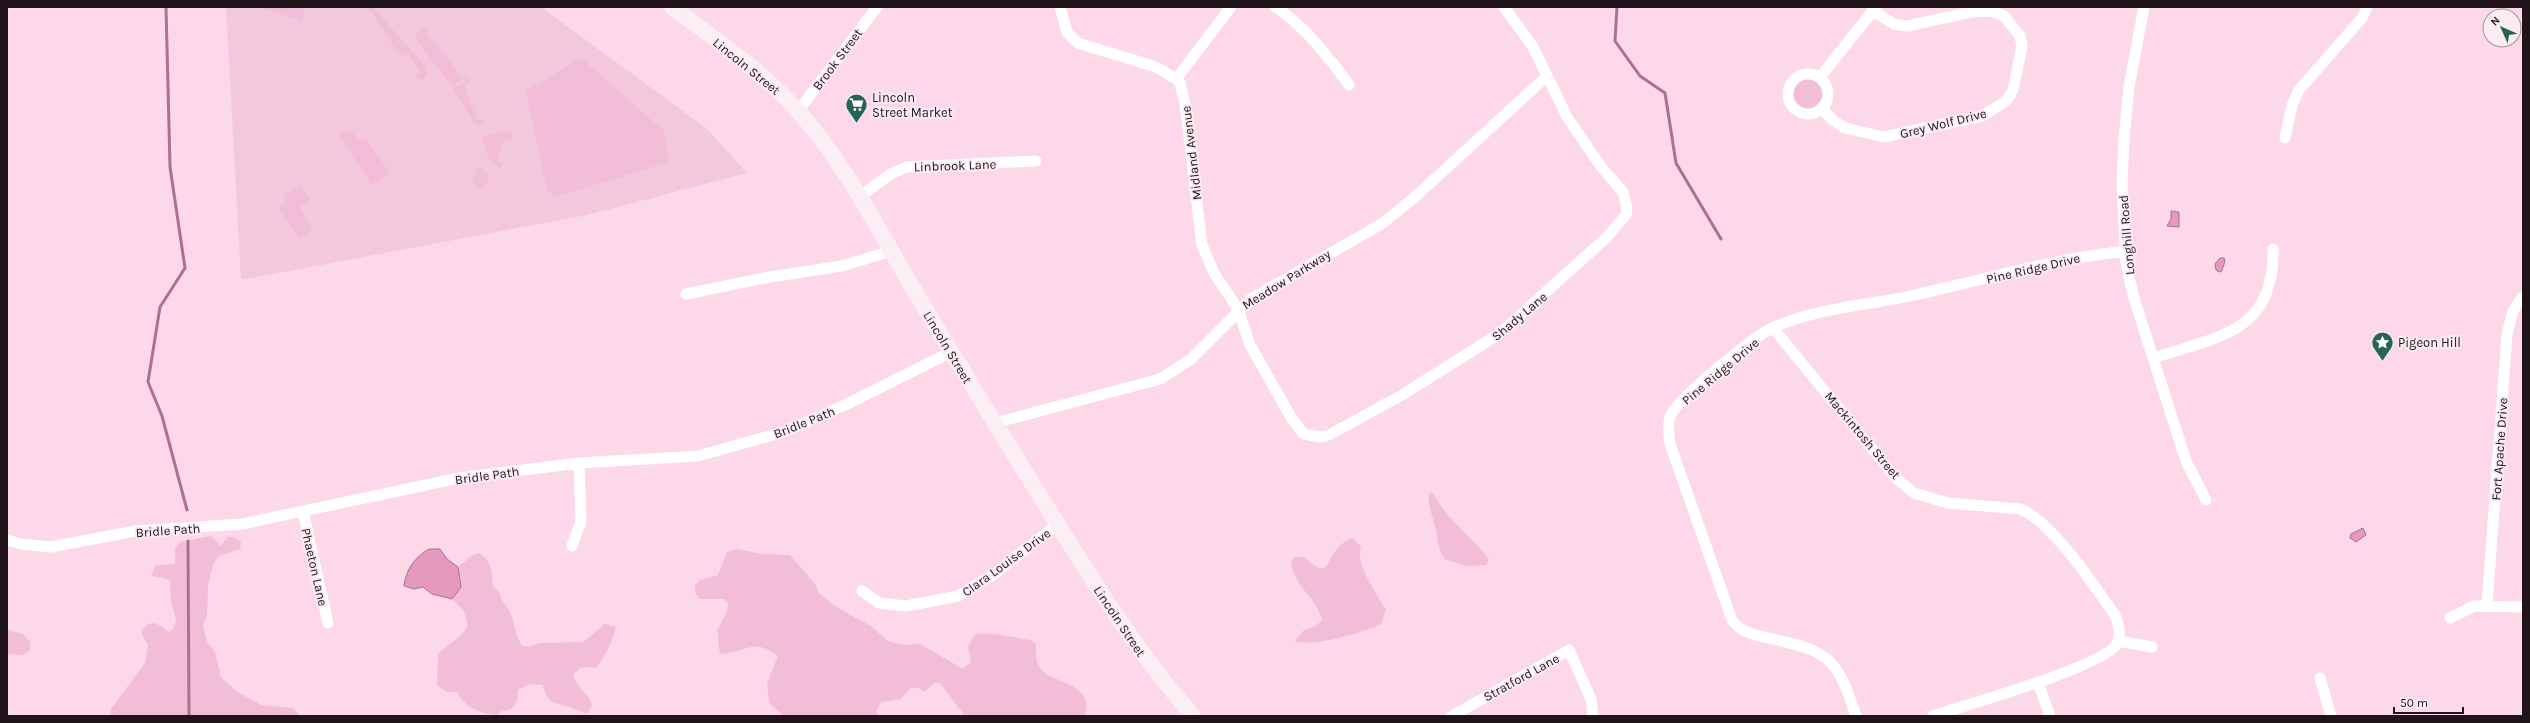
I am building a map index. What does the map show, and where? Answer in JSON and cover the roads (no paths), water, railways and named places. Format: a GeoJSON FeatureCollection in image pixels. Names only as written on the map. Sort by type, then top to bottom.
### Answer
{"type":"FeatureCollection","features":[{"type":"Feature","properties":{"kind":"main road","name":"Lincoln Street"},"geometry":{"type":"LineString","coordinates":[[672,7],[765,77],[798,111],[825,145],[859,197],[951,352],[1134,644],[1192,716]]}},
{"type":"Feature","properties":{"kind":"street","name":"Brook Street"},"geometry":{"type":"LineString","coordinates":[[798,111],[877,7]]}},
{"type":"Feature","properties":{"kind":"street"},"geometry":{"type":"LineString","coordinates":[[1060,7],[1067,32],[1078,43],[1156,67],[1176,79],[1231,7]]}},
{"type":"Feature","properties":{"kind":"street"},"geometry":{"type":"LineString","coordinates":[[1276,7],[1298,24],[1320,47],[1349,85]]}},
{"type":"Feature","properties":{"kind":"street","name":"Shady Lane"},"geometry":{"type":"LineString","coordinates":[[1238,309],[1250,345],[1292,419],[1304,434],[1312,437],[1329,435],[1402,395],[1499,334],[1606,238],[1626,215],[1626,202],[1623,192],[1602,168],[1567,117],[1533,47],[1504,7]]}},
{"type":"Feature","properties":{"kind":"street","name":"Longhill Road"},"geometry":{"type":"LineString","coordinates":[[2144,7],[2129,87],[2124,139],[2122,185],[2125,251],[2133,295],[2186,461],[2206,500]]}},
{"type":"Feature","properties":{"kind":"street"},"geometry":{"type":"LineString","coordinates":[[2285,138],[2292,106],[2299,90],[2362,18],[2367,7]]}},
{"type":"Feature","properties":{"kind":"street","name":"Grey Wolf Drive"},"geometry":{"type":"LineString","coordinates":[[1820,77],[1874,9],[1894,24],[1907,26],[1972,12],[1990,11],[2004,16],[2017,30],[2022,46],[2012,90],[2006,101],[1982,116],[1884,138],[1845,128],[1822,109]]}},
{"type":"Feature","properties":{"kind":"street"},"geometry":{"type":"LineString","coordinates":[[1811,74],[1820,77],[1828,90],[1828,99],[1822,109],[1812,114],[1802,114],[1791,105],[1788,92],[1792,81],[1800,75],[1811,74]]}},
{"type":"Feature","properties":{"kind":"street","name":"Meadow Parkway"},"geometry":{"type":"LineString","coordinates":[[995,423],[1160,378],[1190,360],[1238,309],[1251,298],[1383,223],[1415,197],[1547,76]]}},
{"type":"Feature","properties":{"kind":"street","name":"Midland Avenue"},"geometry":{"type":"LineString","coordinates":[[1176,79],[1180,83],[1185,104],[1202,245],[1214,273],[1238,309]]}},
{"type":"Feature","properties":{"kind":"street","name":"Linbrook Lane"},"geometry":{"type":"LineString","coordinates":[[859,197],[891,174],[906,167],[1036,161]]}},
{"type":"Feature","properties":{"kind":"street"},"geometry":{"type":"LineString","coordinates":[[2153,358],[2220,336],[2250,319],[2260,308],[2266,294],[2272,269],[2273,249]]}},
{"type":"Feature","properties":{"kind":"street"},"geometry":{"type":"LineString","coordinates":[[686,294],[770,277],[842,266],[891,251]]}},
{"type":"Feature","properties":{"kind":"street","name":"Pine Ridge Drive"},"geometry":{"type":"LineString","coordinates":[[1856,716],[1846,684],[1836,666],[1827,657],[1818,651],[1796,644],[1752,634],[1738,627],[1732,620],[1670,444],[1668,431],[1670,416],[1684,398],[1773,328],[1806,317],[1914,295],[2083,256],[2125,251]]}},
{"type":"Feature","properties":{"kind":"street","name":"Fort Apache Drive"},"geometry":{"type":"LineString","coordinates":[[2487,605],[2507,334],[2513,311],[2522,297]]}},
{"type":"Feature","properties":{"kind":"street","name":"Mackintosh Street"},"geometry":{"type":"LineString","coordinates":[[1773,328],[1896,478],[1914,492],[1948,503],[2020,509],[2038,519],[2057,539],[2115,615],[2119,631],[2118,641]]}},
{"type":"Feature","properties":{"kind":"street","name":"Bridle Path"},"geometry":{"type":"LineString","coordinates":[[7,540],[21,544],[50,547],[135,532],[242,524],[459,478],[579,463],[698,456],[784,432],[845,405],[951,352]]}},
{"type":"Feature","properties":{"kind":"street"},"geometry":{"type":"LineString","coordinates":[[572,546],[581,521],[579,463]]}},
{"type":"Feature","properties":{"kind":"street","name":"Phaeton Lane"},"geometry":{"type":"LineString","coordinates":[[302,511],[328,623]]}},
{"type":"Feature","properties":{"kind":"street","name":"Clara Louise Drive"},"geometry":{"type":"LineString","coordinates":[[862,591],[879,603],[906,606],[958,596],[994,574],[1058,524]]}},
{"type":"Feature","properties":{"kind":"street"},"geometry":{"type":"LineString","coordinates":[[2450,618],[2474,606],[2487,605],[2523,607]]}},
{"type":"Feature","properties":{"kind":"street"},"geometry":{"type":"LineString","coordinates":[[1933,716],[2038,682],[2101,658],[2118,641],[2152,647]]}},
{"type":"Feature","properties":{"kind":"street","name":"Stratford Lane"},"geometry":{"type":"LineString","coordinates":[[1452,716],[1569,650],[1591,699],[1593,716]]}},
{"type":"Feature","properties":{"kind":"street"},"geometry":{"type":"LineString","coordinates":[[2320,678],[2331,716]]}},
{"type":"Feature","properties":{"kind":"street"},"geometry":{"type":"LineString","coordinates":[[2038,682],[2050,716]]}},
{"type":"Feature","properties":{"kind":"waterway"},"geometry":{"type":"LineString","coordinates":[[166,7],[170,167],[185,268],[160,307],[148,382],[162,416],[187,510]]}},
{"type":"Feature","properties":{"kind":"waterway"},"geometry":{"type":"LineString","coordinates":[[1617,7],[1615,41],[1640,76],[1665,93],[1676,163],[1721,239]]}},
{"type":"Feature","properties":{"kind":"waterway"},"geometry":{"type":"LineString","coordinates":[[188,541],[189,716]]}},
{"type":"Feature","properties":{"kind":"place","name":"Lincoln Street Market"},"geometry":{"type":"Point","coordinates":[856,124]}},
{"type":"Feature","properties":{"kind":"place","name":"Pigeon Hill"},"geometry":{"type":"Point","coordinates":[2382,362]}}]}
